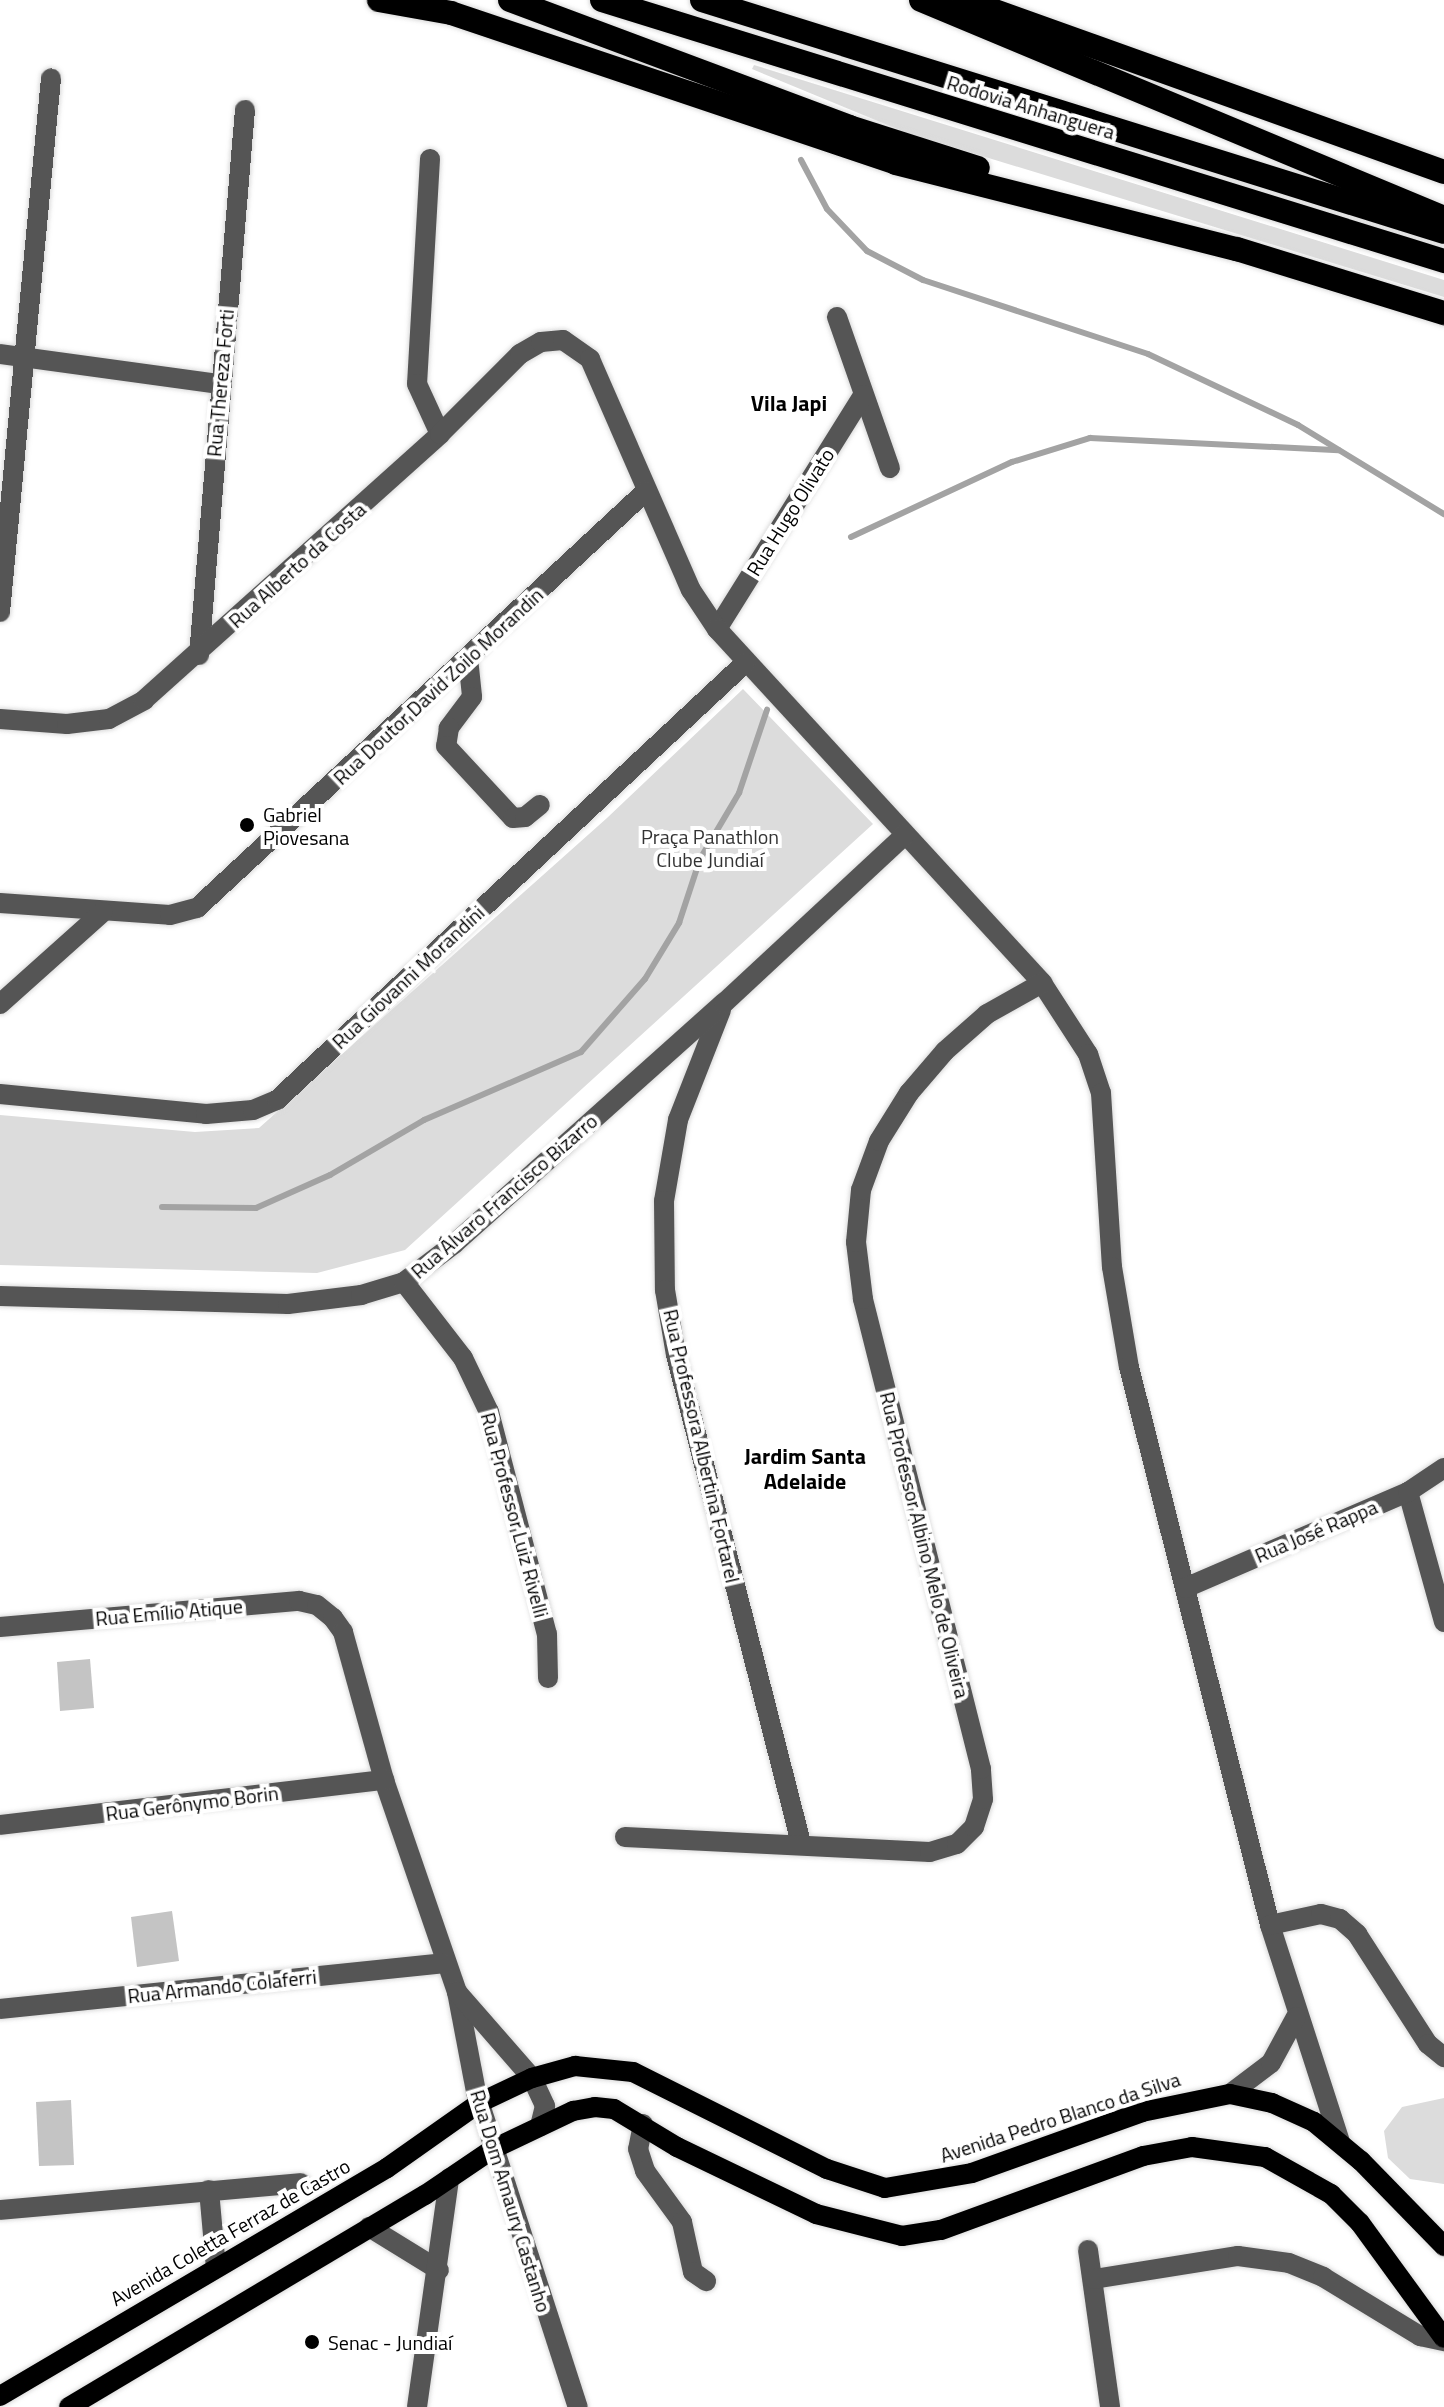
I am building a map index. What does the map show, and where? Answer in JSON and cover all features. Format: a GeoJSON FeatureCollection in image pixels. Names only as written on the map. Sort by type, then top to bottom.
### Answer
{"type":"FeatureCollection","features":[{"type":"Feature","properties":{"kind":"highway"},"geometry":{"type":"LineString","coordinates":[[379,0],[451,13],[896,163],[1237,249]]}},
{"type":"Feature","properties":{"kind":"highway"},"geometry":{"type":"LineString","coordinates":[[510,0],[849,127],[1444,313]]}},
{"type":"Feature","properties":{"kind":"highway","name":"Rodovia Anhanguera"},"geometry":{"type":"LineString","coordinates":[[602,0],[1444,261]]}},
{"type":"Feature","properties":{"kind":"highway","name":"Rodovia Anhanguera"},"geometry":{"type":"LineString","coordinates":[[702,0],[1444,232]]}},
{"type":"Feature","properties":{"kind":"highway"},"geometry":{"type":"LineString","coordinates":[[921,0],[1444,218]]}},
{"type":"Feature","properties":{"kind":"highway"},"geometry":{"type":"LineString","coordinates":[[964,0],[1444,172]]}},
{"type":"Feature","properties":{"kind":"main road","name":"Avenida Pedro Blanco da Silva"},"geometry":{"type":"LineString","coordinates":[[479,2103],[532,2078],[575,2066],[633,2072],[827,2169],[885,2188],[972,2173],[1142,2112],[1230,2094],[1272,2103],[1340,2142],[1444,2246]]}},
{"type":"Feature","properties":{"kind":"main road","name":"Avenida Coletta Ferraz de Castro"},"geometry":{"type":"LineString","coordinates":[[0,2396],[387,2168],[479,2103]]}},
{"type":"Feature","properties":{"kind":"main road"},"geometry":{"type":"LineString","coordinates":[[69,2407],[493,2149],[540,2126],[595,2107],[614,2109],[677,2147],[816,2214],[874,2233],[902,2236],[941,2230],[1143,2156],[1192,2147],[1265,2157],[1331,2194],[1360,2223],[1444,2339]]}},
{"type":"Feature","properties":{"kind":"street"},"geometry":{"type":"LineString","coordinates":[[0,612],[51,78]]}},
{"type":"Feature","properties":{"kind":"street","name":"Rua Thereza Forti"},"geometry":{"type":"LineString","coordinates":[[199,655],[219,384],[245,110]]}},
{"type":"Feature","properties":{"kind":"street"},"geometry":{"type":"LineString","coordinates":[[430,159],[417,384],[440,434]]}},
{"type":"Feature","properties":{"kind":"street"},"geometry":{"type":"LineString","coordinates":[[837,317],[890,468]]}},
{"type":"Feature","properties":{"kind":"street","name":"Rua Alberto da Costa"},"geometry":{"type":"LineString","coordinates":[[0,719],[67,724],[109,719],[144,700],[199,655],[440,434],[520,354],[541,342],[563,340],[590,359],[646,491]]}},
{"type":"Feature","properties":{"kind":"street"},"geometry":{"type":"LineString","coordinates":[[0,354],[219,384]]}},
{"type":"Feature","properties":{"kind":"street","name":"Rua Hugo Olivato"},"geometry":{"type":"LineString","coordinates":[[717,629],[863,395]]}},
{"type":"Feature","properties":{"kind":"street"},"geometry":{"type":"LineString","coordinates":[[646,491],[691,590],[717,629],[1042,983],[1088,1054],[1101,1093],[1112,1267],[1129,1367],[1270,1925],[1296,2017],[1340,2142]]}},
{"type":"Feature","properties":{"kind":"street","name":"Rua Doutor David Zoilo Morandin"},"geometry":{"type":"LineString","coordinates":[[0,903],[170,915],[197,908],[646,491]]}},
{"type":"Feature","properties":{"kind":"street"},"geometry":{"type":"LineString","coordinates":[[468,658],[472,697],[449,728],[446,746],[513,818],[525,817],[540,805]]}},
{"type":"Feature","properties":{"kind":"street","name":"Rua Giovanni Morandini"},"geometry":{"type":"LineString","coordinates":[[0,1094],[206,1114],[253,1110],[277,1100],[745,663]]}},
{"type":"Feature","properties":{"kind":"street","name":"Rua Álvaro Francisco Bizarro"},"geometry":{"type":"LineString","coordinates":[[0,1296],[288,1304],[361,1295],[404,1282],[454,1244],[724,1003],[904,836]]}},
{"type":"Feature","properties":{"kind":"street"},"geometry":{"type":"LineString","coordinates":[[0,1004],[103,912]]}},
{"type":"Feature","properties":{"kind":"street","name":"Rua Professor Albino Melo de Oliveira"},"geometry":{"type":"LineString","coordinates":[[625,1837],[801,1843],[930,1852],[957,1844],[974,1827],[983,1799],[981,1769],[863,1299],[856,1242],[861,1190],[879,1141],[909,1093],[945,1051],[987,1014],[1042,983]]}},
{"type":"Feature","properties":{"kind":"street","name":"Rua Professora Albertina Fortarel"},"geometry":{"type":"LineString","coordinates":[[724,1003],[678,1120],[664,1201],[665,1290],[676,1355],[801,1843]]}},
{"type":"Feature","properties":{"kind":"street","name":"Rua Professor Luiz Rivelli"},"geometry":{"type":"LineString","coordinates":[[404,1282],[463,1358],[489,1412],[547,1634],[548,1678]]}},
{"type":"Feature","properties":{"kind":"street","name":"Rua José Rappa"},"geometry":{"type":"LineString","coordinates":[[1185,1588],[1408,1492],[1444,1468]]}},
{"type":"Feature","properties":{"kind":"street"},"geometry":{"type":"LineString","coordinates":[[1408,1492],[1444,1622]]}},
{"type":"Feature","properties":{"kind":"street","name":"Rua Emílio Atique"},"geometry":{"type":"LineString","coordinates":[[0,1627],[299,1601],[317,1605],[333,1618]]}},
{"type":"Feature","properties":{"kind":"street","name":"Rua Dom Amaury Castanho"},"geometry":{"type":"LineString","coordinates":[[333,1618],[343,1632],[384,1780],[443,1963],[457,1992],[479,2103],[578,2407]]}},
{"type":"Feature","properties":{"kind":"street","name":"Rua Gerônymo Borin"},"geometry":{"type":"LineString","coordinates":[[0,1825],[384,1780]]}},
{"type":"Feature","properties":{"kind":"street"},"geometry":{"type":"LineString","coordinates":[[1270,1925],[1321,1914],[1340,1919],[1357,1934],[1428,2044],[1444,2057]]}},
{"type":"Feature","properties":{"kind":"street","name":"Rua Armando Colaferri"},"geometry":{"type":"LineString","coordinates":[[0,2009],[443,1963]]}},
{"type":"Feature","properties":{"kind":"street","name":"Rua Dom Amaury Castanho"},"geometry":{"type":"LineString","coordinates":[[457,1992],[532,2078],[545,2106],[540,2126]]}},
{"type":"Feature","properties":{"kind":"street"},"geometry":{"type":"LineString","coordinates":[[1230,2094],[1271,2063],[1296,2017]]}},
{"type":"Feature","properties":{"kind":"street"},"geometry":{"type":"LineString","coordinates":[[643,2124],[638,2149],[645,2171],[682,2222],[693,2272],[706,2281]]}},
{"type":"Feature","properties":{"kind":"street"},"geometry":{"type":"LineString","coordinates":[[417,2407],[439,2270],[449,2178]]}},
{"type":"Feature","properties":{"kind":"street"},"geometry":{"type":"LineString","coordinates":[[0,2210],[301,2183]]}},
{"type":"Feature","properties":{"kind":"street"},"geometry":{"type":"LineString","coordinates":[[209,2190],[216,2268]]}},
{"type":"Feature","properties":{"kind":"street"},"geometry":{"type":"LineString","coordinates":[[369,2227],[439,2270]]}},
{"type":"Feature","properties":{"kind":"street"},"geometry":{"type":"LineString","coordinates":[[1088,2250],[1110,2407]]}},
{"type":"Feature","properties":{"kind":"street"},"geometry":{"type":"LineString","coordinates":[[1094,2279],[1238,2256],[1289,2263],[1323,2277],[1420,2336],[1444,2339]]}},
{"type":"Feature","properties":{"kind":"green space"},"geometry":{"type":"Polygon","coordinates":[[[754,65],[1444,280],[1444,297],[907,133],[752,69],[754,65]]]}},
{"type":"Feature","properties":{"kind":"green space","name":"Praça Panathlon Clube Jundiaí"},"geometry":{"type":"Polygon","coordinates":[[[743,689],[873,824],[405,1250],[317,1273],[0,1265],[0,1115],[195,1132],[259,1128],[607,818],[743,689]]]}},
{"type":"Feature","properties":{"kind":"green space"},"geometry":{"type":"Polygon","coordinates":[[[1444,2098],[1444,2184],[1410,2179],[1388,2158],[1384,2131],[1402,2107],[1444,2098]]]}},
{"type":"Feature","properties":{"kind":"building"},"geometry":{"type":"Polygon","coordinates":[[[90,1659],[94,1708],[60,1711],[57,1662],[90,1659]]]}},
{"type":"Feature","properties":{"kind":"building"},"geometry":{"type":"Polygon","coordinates":[[[172,1911],[179,1961],[137,1967],[131,1917],[172,1911]]]}},
{"type":"Feature","properties":{"kind":"building"},"geometry":{"type":"Polygon","coordinates":[[[71,2100],[74,2165],[39,2166],[36,2102],[71,2100]]]}},
{"type":"Feature","properties":{"kind":"waterway"},"geometry":{"type":"LineString","coordinates":[[801,160],[827,209],[867,251],[923,280],[1148,354],[1298,425],[1444,514]]}},
{"type":"Feature","properties":{"kind":"waterway"},"geometry":{"type":"LineString","coordinates":[[851,537],[1012,462],[1090,438],[1339,450]]}},
{"type":"Feature","properties":{"kind":"waterway"},"geometry":{"type":"LineString","coordinates":[[162,1207],[256,1208],[330,1175],[424,1120],[581,1052],[645,979],[679,923],[700,859],[739,793],[767,710]]}},
{"type":"Feature","properties":{"kind":"place","name":"Gabriel Piovesana"},"geometry":{"type":"Point","coordinates":[247,825]}},
{"type":"Feature","properties":{"kind":"place","name":"Senac - Jundiaí"},"geometry":{"type":"Point","coordinates":[312,2342]}},
{"type":"Feature","properties":{"kind":"district","name":"Vila Japi"},"geometry":{"type":"Point","coordinates":[789,404]}},
{"type":"Feature","properties":{"kind":"district","name":"Jardim Santa Adelaide"},"geometry":{"type":"Point","coordinates":[805,1468]}}]}
